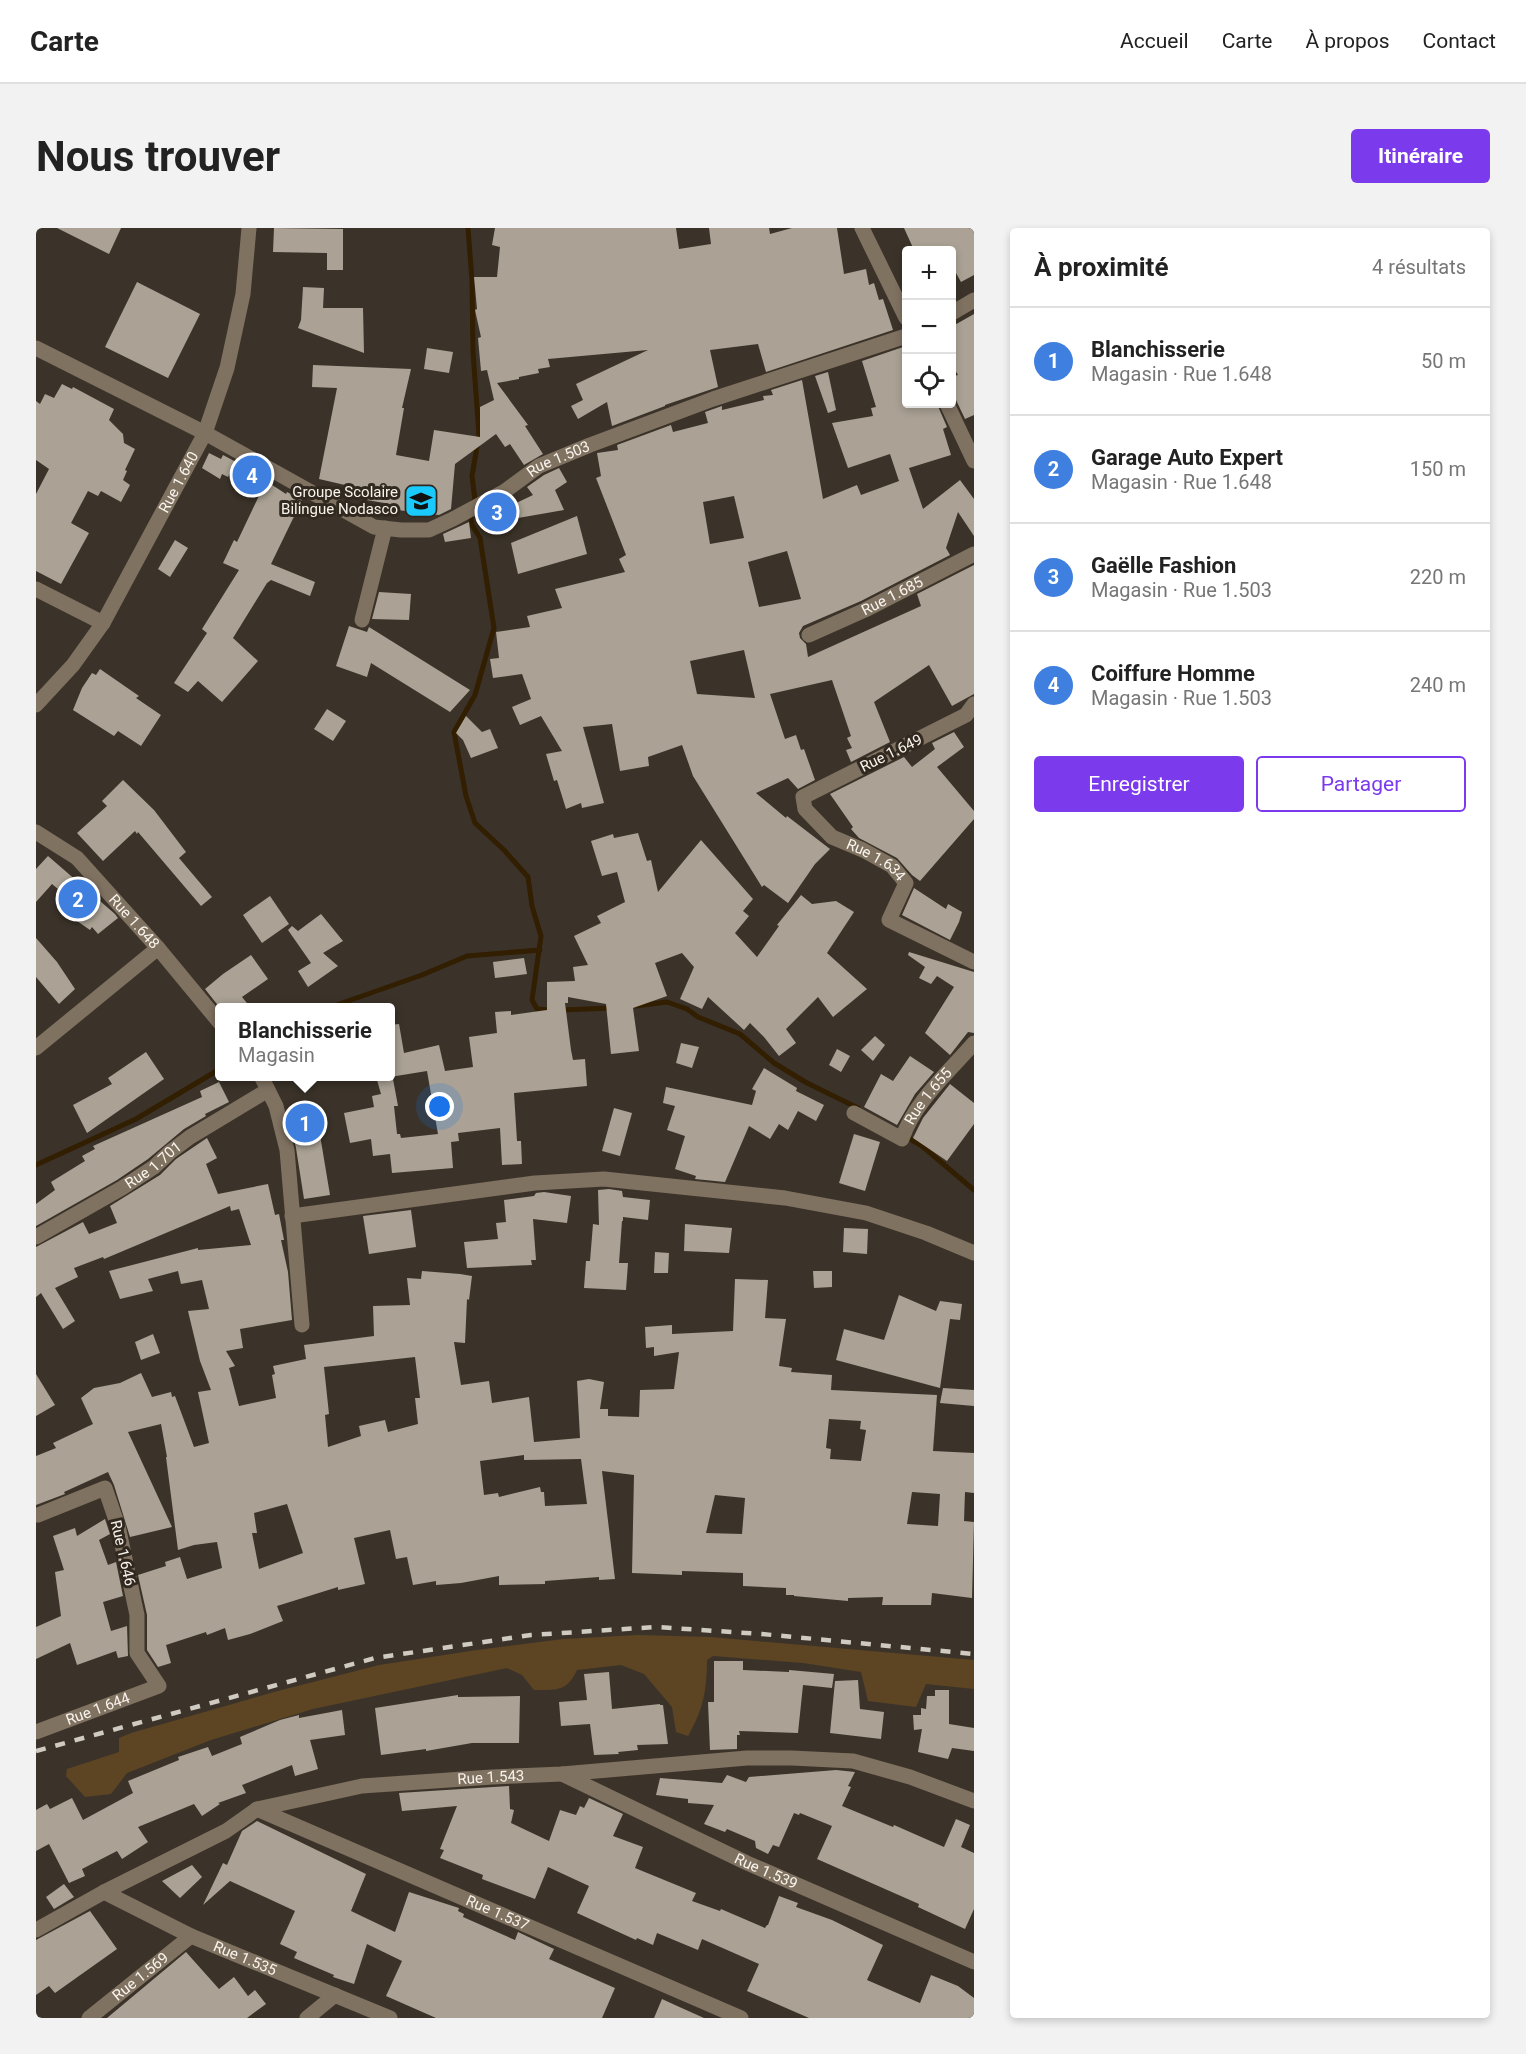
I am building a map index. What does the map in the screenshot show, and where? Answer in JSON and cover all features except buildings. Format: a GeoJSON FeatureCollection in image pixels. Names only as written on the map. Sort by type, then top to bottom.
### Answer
{"type":"FeatureCollection","features":[{"type":"Feature","properties":{"kind":"street","name":"Rue 1.640"},"geometry":{"type":"LineString","coordinates":[[36,705],[73,665],[103,623],[205,433],[227,368],[241,304],[249,228]]}},
{"type":"Feature","properties":{"kind":"street"},"geometry":{"type":"LineString","coordinates":[[862,228],[902,310]]}},
{"type":"Feature","properties":{"kind":"street"},"geometry":{"type":"LineString","coordinates":[[956,310],[974,300]]}},
{"type":"Feature","properties":{"kind":"street","name":"Rue 1.503"},"geometry":{"type":"LineString","coordinates":[[36,348],[205,433],[374,527],[429,530],[505,491],[539,466],[590,445],[713,399],[902,337]]}},
{"type":"Feature","properties":{"kind":"street"},"geometry":{"type":"LineString","coordinates":[[949,408],[974,461]]}},
{"type":"Feature","properties":{"kind":"street"},"geometry":{"type":"LineString","coordinates":[[362,620],[385,528]]}},
{"type":"Feature","properties":{"kind":"street","name":"Rue 1.685"},"geometry":{"type":"LineString","coordinates":[[809,635],[866,610],[974,554]]}},
{"type":"Feature","properties":{"kind":"street"},"geometry":{"type":"LineString","coordinates":[[36,589],[103,623]]}},
{"type":"Feature","properties":{"kind":"street","name":"Rue 1.649"},"geometry":{"type":"LineString","coordinates":[[803,796],[971,714]]}},
{"type":"Feature","properties":{"kind":"street","name":"Rue 1.634"},"geometry":{"type":"LineString","coordinates":[[803,796],[805,809],[832,837],[892,866],[906,883],[889,920],[974,962]]}},
{"type":"Feature","properties":{"kind":"street","name":"Rue 1.648"},"geometry":{"type":"LineString","coordinates":[[36,832],[77,858],[158,948],[215,1018]]}},
{"type":"Feature","properties":{"kind":"street"},"geometry":{"type":"LineString","coordinates":[[36,1048],[158,948]]}},
{"type":"Feature","properties":{"kind":"street","name":"Rue 1.655"},"geometry":{"type":"LineString","coordinates":[[854,1113],[902,1139],[908,1123],[924,1100],[974,1043]]}},
{"type":"Feature","properties":{"kind":"street"},"geometry":{"type":"LineString","coordinates":[[265,1083],[276,1106],[287,1150],[302,1325]]}},
{"type":"Feature","properties":{"kind":"street","name":"Rue 1.701"},"geometry":{"type":"LineString","coordinates":[[36,1237],[154,1167],[170,1152],[265,1083]]}},
{"type":"Feature","properties":{"kind":"street"},"geometry":{"type":"LineString","coordinates":[[292,1215],[535,1183],[604,1179],[785,1198],[866,1213],[926,1233],[974,1253]]}},
{"type":"Feature","properties":{"kind":"street","name":"Rue 1.646"},"geometry":{"type":"LineString","coordinates":[[38,1515],[105,1488],[117,1526],[137,1615],[137,1653],[159,1686]]}},
{"type":"Feature","properties":{"kind":"street","name":"Rue 1.644"},"geometry":{"type":"LineString","coordinates":[[36,1732],[159,1686]]}},
{"type":"Feature","properties":{"kind":"street","name":"Rue 1.543"},"geometry":{"type":"LineString","coordinates":[[36,1930],[104,1892],[226,1831],[257,1809],[362,1786],[562,1774],[747,1758],[792,1758],[852,1761],[910,1777],[974,1801]]}},
{"type":"Feature","properties":{"kind":"street","name":"Rue 1.539"},"geometry":{"type":"LineString","coordinates":[[562,1774],[747,1863],[974,1962]]}},
{"type":"Feature","properties":{"kind":"street","name":"Rue 1.537"},"geometry":{"type":"LineString","coordinates":[[257,1809],[741,2018]]}},
{"type":"Feature","properties":{"kind":"street","name":"Rue 1.535"},"geometry":{"type":"LineString","coordinates":[[104,1892],[191,1936],[390,2018]]}},
{"type":"Feature","properties":{"kind":"street","name":"Rue 1.569"},"geometry":{"type":"LineString","coordinates":[[89,2018],[191,1936]]}},
{"type":"Feature","properties":{"kind":"street"},"geometry":{"type":"LineString","coordinates":[[307,2018],[335,1995]]}},
{"type":"Feature","properties":{"kind":"shaded area"},"geometry":{"type":"Polygon","coordinates":[[[638,1635],[711,1637],[974,1660],[974,1689],[926,1684],[916,1707],[868,1701],[861,1672],[803,1663],[713,1656],[707,1660],[703,1699],[688,1736],[676,1732],[672,1707],[644,1674],[621,1665],[577,1670],[565,1686],[549,1690],[534,1690],[522,1675],[507,1668],[313,1709],[211,1740],[127,1773],[111,1794],[85,1797],[66,1776],[67,1769],[119,1752],[119,1738],[131,1733],[379,1665],[563,1639],[638,1635]]]}},
{"type":"Feature","properties":{"kind":"waterway"},"geometry":{"type":"LineString","coordinates":[[468,228],[479,435],[472,476],[475,500],[472,503]]}},
{"type":"Feature","properties":{"kind":"waterway"},"geometry":{"type":"LineString","coordinates":[[470,511],[472,525],[480,538],[494,628],[475,695],[454,732],[466,796],[475,823],[528,877],[532,906],[541,936],[532,1000],[537,1009],[549,1010]]}},
{"type":"Feature","properties":{"kind":"waterway"},"geometry":{"type":"LineString","coordinates":[[342,1003],[422,975],[467,956],[540,950]]}},
{"type":"Feature","properties":{"kind":"waterway"},"geometry":{"type":"LineString","coordinates":[[636,1006],[667,1002],[687,1009],[698,1017],[740,1034],[774,1063],[807,1083],[858,1108]]}},
{"type":"Feature","properties":{"kind":"waterway"},"geometry":{"type":"LineString","coordinates":[[561,1010],[612,1008]]}},
{"type":"Feature","properties":{"kind":"waterway"},"geometry":{"type":"LineString","coordinates":[[36,1165],[136,1119],[215,1072]]}},
{"type":"Feature","properties":{"kind":"waterway"},"geometry":{"type":"LineString","coordinates":[[905,1136],[922,1146],[974,1190]]}},
{"type":"Feature","properties":{"kind":"railway"},"geometry":{"type":"LineString","coordinates":[[36,1751],[375,1658],[531,1635],[656,1627],[762,1634],[974,1654]]}},
{"type":"Feature","properties":{"kind":"place","name":"Coiffure Homme"},"geometry":{"type":"Point","coordinates":[252,475]}},
{"type":"Feature","properties":{"kind":"place","name":"Groupe Scolaire Bilingue Nodasco"},"geometry":{"type":"Point","coordinates":[421,501]}},
{"type":"Feature","properties":{"kind":"place","name":"Gaëlle Fashion"},"geometry":{"type":"Point","coordinates":[497,512]}},
{"type":"Feature","properties":{"kind":"place","name":"Garage Auto Expert"},"geometry":{"type":"Point","coordinates":[78,899]}},
{"type":"Feature","properties":{"kind":"place","name":"Blanchisserie"},"geometry":{"type":"Point","coordinates":[305,1123]}}]}
